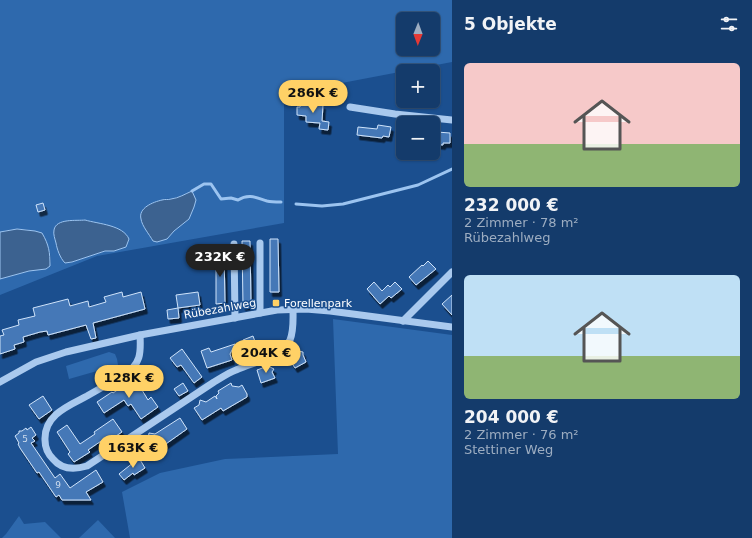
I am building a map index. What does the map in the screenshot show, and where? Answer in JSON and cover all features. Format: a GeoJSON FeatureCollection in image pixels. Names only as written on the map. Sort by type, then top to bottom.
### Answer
{"type":"FeatureCollection","features":[{"type":"Feature","properties":{"kind":"street"},"geometry":{"type":"LineString","coordinates":[[350,107],[402,115],[452,120]]}},
{"type":"Feature","properties":{"kind":"street"},"geometry":{"type":"LineString","coordinates":[[260,243],[260,313]]}},
{"type":"Feature","properties":{"kind":"street"},"geometry":{"type":"LineString","coordinates":[[234,244],[235,318]]}},
{"type":"Feature","properties":{"kind":"street"},"geometry":{"type":"LineString","coordinates":[[402,321],[452,272]]}},
{"type":"Feature","properties":{"kind":"street"},"geometry":{"type":"LineString","coordinates":[[140,335],[140,352],[134,367],[59,412],[48,424],[45,434],[46,449],[52,459],[60,466],[70,469],[87,466],[214,382],[236,370],[278,352],[288,343],[291,336],[293,326],[292,309]]}},
{"type":"Feature","properties":{"kind":"street","name":"Rübezahlweg"},"geometry":{"type":"LineString","coordinates":[[0,382],[25,367],[45,358],[66,352],[140,335],[260,313],[292,309],[330,311],[452,327]]}},
{"type":"Feature","properties":{"kind":"shaded area"},"geometry":{"type":"Polygon","coordinates":[[[0,0],[452,0],[452,62],[440,64],[396,64],[396,73],[284,94],[284,223],[97,256],[0,295],[0,279],[29,271],[48,268],[51,259],[46,242],[42,237],[30,230],[8,230],[0,232],[0,0]],[[192,191],[174,198],[163,199],[167,239],[174,231],[189,219],[194,207],[192,191]],[[85,220],[69,263],[105,251],[114,251],[123,232],[115,228],[85,220]]]}},
{"type":"Feature","properties":{"kind":"shaded area"},"geometry":{"type":"Polygon","coordinates":[[[192,191],[196,200],[189,219],[174,231],[167,239],[157,242],[153,241],[142,222],[141,215],[144,209],[154,202],[177,198],[192,191]]]}},
{"type":"Feature","properties":{"kind":"shaded area"},"geometry":{"type":"Polygon","coordinates":[[[85,220],[110,226],[122,231],[129,239],[126,247],[114,251],[105,251],[65,263],[57,248],[54,230],[56,226],[63,222],[85,220]]]}},
{"type":"Feature","properties":{"kind":"shaded area"},"geometry":{"type":"Polygon","coordinates":[[[17,229],[42,233],[49,249],[50,266],[46,269],[29,271],[0,279],[0,232],[17,229]]]}},
{"type":"Feature","properties":{"kind":"shaded area"},"geometry":{"type":"Polygon","coordinates":[[[333,319],[452,335],[452,538],[130,538],[122,492],[160,473],[225,459],[338,454],[333,319]]]}},
{"type":"Feature","properties":{"kind":"shaded area"},"geometry":{"type":"Polygon","coordinates":[[[109,352],[115,354],[118,365],[69,379],[66,366],[109,352]]]}},
{"type":"Feature","properties":{"kind":"shaded area"},"geometry":{"type":"Polygon","coordinates":[[[19,516],[24,524],[45,522],[61,538],[2,538],[19,516]]]}},
{"type":"Feature","properties":{"kind":"shaded area"},"geometry":{"type":"Polygon","coordinates":[[[98,520],[115,538],[79,538],[98,520]]]}},
{"type":"Feature","properties":{"kind":"building"},"geometry":{"type":"Polygon","coordinates":[[[301,103],[323,105],[322,121],[329,122],[328,130],[319,129],[320,123],[306,122],[306,116],[297,115],[297,107],[300,107],[301,103]]]}},
{"type":"Feature","properties":{"kind":"building"},"geometry":{"type":"Polygon","coordinates":[[[378,125],[391,127],[389,137],[383,136],[382,138],[357,135],[358,127],[377,129],[378,125]]]}},
{"type":"Feature","properties":{"kind":"building"},"geometry":{"type":"Polygon","coordinates":[[[440,132],[450,133],[450,143],[443,143],[443,145],[440,145],[440,132]]]}},
{"type":"Feature","properties":{"kind":"building"},"geometry":{"type":"Polygon","coordinates":[[[43,203],[45,210],[38,212],[36,205],[43,203]]]}},
{"type":"Feature","properties":{"kind":"building"},"geometry":{"type":"Polygon","coordinates":[[[270,239],[278,239],[279,292],[270,292],[270,239]]]}},
{"type":"Feature","properties":{"kind":"building"},"geometry":{"type":"Polygon","coordinates":[[[242,241],[250,241],[251,305],[243,306],[242,241]]]}},
{"type":"Feature","properties":{"kind":"building"},"geometry":{"type":"Polygon","coordinates":[[[216,251],[224,251],[225,303],[216,304],[216,251]]]}},
{"type":"Feature","properties":{"kind":"building"},"geometry":{"type":"Polygon","coordinates":[[[428,261],[436,269],[416,285],[409,277],[428,261]]]}},
{"type":"Feature","properties":{"kind":"building"},"geometry":{"type":"Polygon","coordinates":[[[374,282],[382,291],[388,285],[390,287],[395,282],[402,289],[391,298],[389,296],[380,304],[367,289],[374,282]]]}},
{"type":"Feature","properties":{"kind":"building"},"geometry":{"type":"Polygon","coordinates":[[[122,292],[123,297],[141,292],[145,309],[93,323],[96,338],[91,339],[86,325],[48,335],[47,331],[40,332],[23,337],[24,342],[14,345],[15,349],[0,354],[0,336],[4,335],[2,330],[19,325],[18,320],[35,316],[33,308],[68,299],[70,306],[88,301],[89,307],[106,302],[104,297],[122,292]]]}},
{"type":"Feature","properties":{"kind":"building"},"geometry":{"type":"Polygon","coordinates":[[[198,292],[200,305],[178,308],[176,295],[198,292]]]}},
{"type":"Feature","properties":{"kind":"building"},"geometry":{"type":"Polygon","coordinates":[[[452,295],[452,315],[442,304],[452,295]]]}},
{"type":"Feature","properties":{"kind":"building"},"geometry":{"type":"Polygon","coordinates":[[[178,308],[179,318],[168,319],[167,310],[178,308]]]}},
{"type":"Feature","properties":{"kind":"building"},"geometry":{"type":"Polygon","coordinates":[[[253,336],[257,347],[247,351],[243,340],[253,336]]]}},
{"type":"Feature","properties":{"kind":"building"},"geometry":{"type":"Polygon","coordinates":[[[235,344],[230,354],[232,360],[207,368],[201,351],[209,348],[211,352],[235,344]]]}},
{"type":"Feature","properties":{"kind":"building"},"geometry":{"type":"Polygon","coordinates":[[[182,349],[202,377],[194,383],[181,365],[177,367],[170,358],[182,349]]]}},
{"type":"Feature","properties":{"kind":"building"},"geometry":{"type":"Polygon","coordinates":[[[298,351],[303,352],[306,362],[295,368],[288,357],[298,351]]]}},
{"type":"Feature","properties":{"kind":"building"},"geometry":{"type":"Polygon","coordinates":[[[268,366],[274,369],[272,372],[275,378],[261,383],[257,370],[268,366]]]}},
{"type":"Feature","properties":{"kind":"building"},"geometry":{"type":"Polygon","coordinates":[[[134,379],[139,381],[139,385],[148,400],[151,397],[158,407],[141,419],[131,404],[128,406],[124,400],[104,413],[97,402],[134,379]]]}},
{"type":"Feature","properties":{"kind":"building"},"geometry":{"type":"Polygon","coordinates":[[[183,383],[188,391],[179,396],[174,389],[183,383]]]}},
{"type":"Feature","properties":{"kind":"building"},"geometry":{"type":"Polygon","coordinates":[[[231,383],[232,386],[239,387],[242,385],[247,397],[223,411],[221,408],[202,420],[194,408],[199,405],[200,400],[206,402],[215,396],[217,399],[216,396],[219,393],[218,391],[231,383]]]}},
{"type":"Feature","properties":{"kind":"building"},"geometry":{"type":"Polygon","coordinates":[[[43,396],[52,410],[39,419],[29,405],[43,396]]]}},
{"type":"Feature","properties":{"kind":"building"},"geometry":{"type":"Polygon","coordinates":[[[180,418],[187,429],[153,453],[145,441],[148,439],[149,433],[155,434],[180,418]]]}},
{"type":"Feature","properties":{"kind":"building"},"geometry":{"type":"Polygon","coordinates":[[[113,419],[122,432],[110,440],[107,437],[88,450],[90,452],[74,462],[68,454],[70,452],[57,432],[67,425],[80,444],[113,419]]]}},
{"type":"Feature","properties":{"kind":"building"},"geometry":{"type":"Polygon","coordinates":[[[31,427],[36,435],[32,438],[35,441],[31,443],[55,478],[60,474],[70,488],[96,470],[103,482],[86,492],[91,500],[62,500],[59,495],[56,497],[20,448],[15,436],[19,433],[19,431],[26,428],[27,430],[31,427]]]}},
{"type":"Feature","properties":{"kind":"building"},"geometry":{"type":"Polygon","coordinates":[[[139,458],[145,468],[134,475],[133,473],[124,480],[119,474],[139,458]]]}},
{"type":"Feature","properties":{"kind":"waterway"},"geometry":{"type":"LineString","coordinates":[[296,204],[322,206],[343,204],[418,185],[452,169]]}},
{"type":"Feature","properties":{"kind":"waterway"},"geometry":{"type":"LineString","coordinates":[[192,191],[204,184],[211,184],[221,199],[231,198],[238,200],[249,196],[269,201],[281,202]]}},
{"type":"Feature","properties":{"kind":"place","name":"Forellenpark"},"geometry":{"type":"Point","coordinates":[276,303]}}]}
